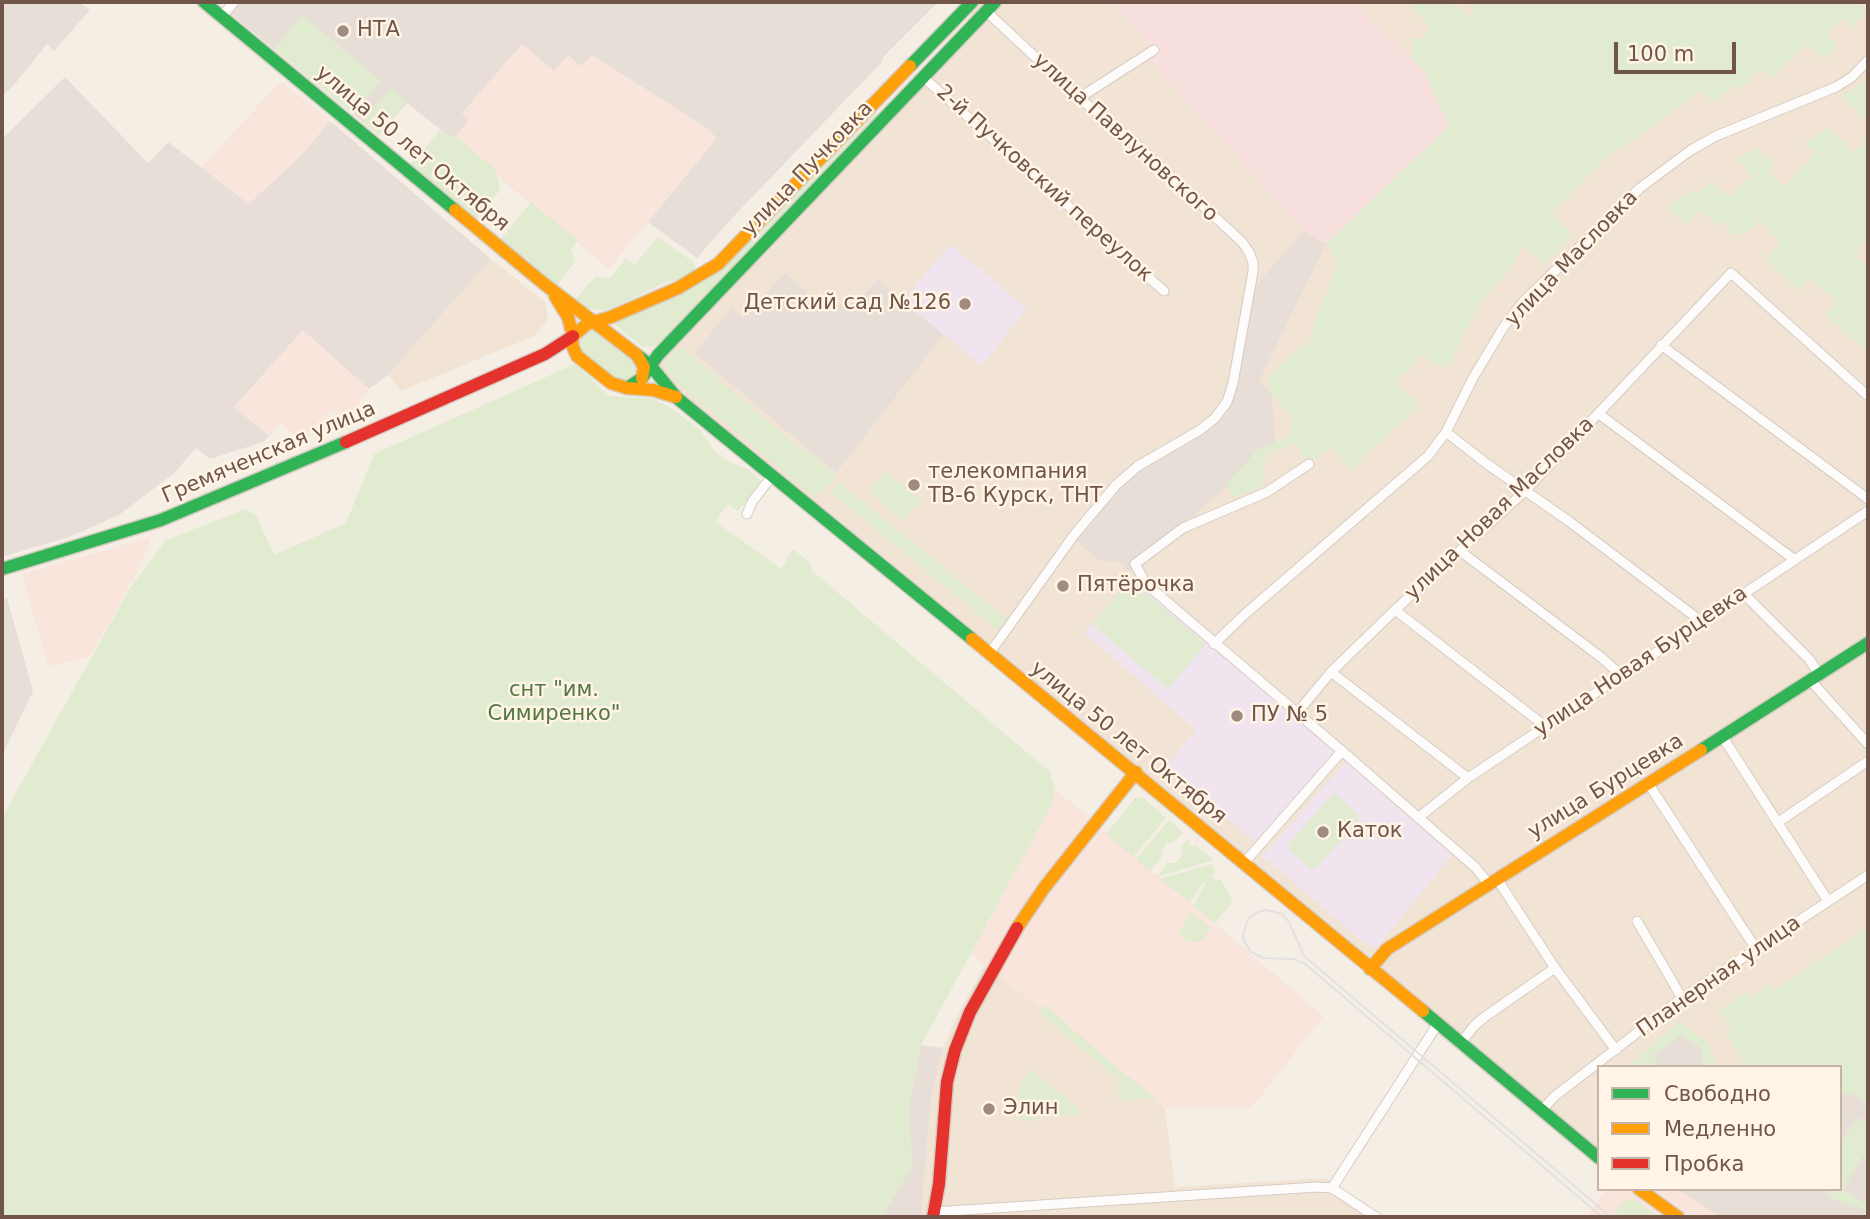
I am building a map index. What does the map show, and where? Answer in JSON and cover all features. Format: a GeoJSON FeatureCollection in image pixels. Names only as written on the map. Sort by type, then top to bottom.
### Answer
{"type":"FeatureCollection","features":[{"type":"Feature","properties":{"kind":"main road","name":"улица 50 лет Октября"},"geometry":{"type":"LineString","coordinates":[[205,2],[543,283],[638,355],[650,365],[677,398],[1136,772],[1597,1156]]}},
{"type":"Feature","properties":{"kind":"main road","name":"улица Пучковка"},"geometry":{"type":"LineString","coordinates":[[573,336],[582,326],[678,288],[709,271],[972,2]]}},
{"type":"Feature","properties":{"kind":"main road","name":"улица Пучковка"},"geometry":{"type":"LineString","coordinates":[[642,378],[650,365],[991,5]]}},
{"type":"Feature","properties":{"kind":"main road"},"geometry":{"type":"LineString","coordinates":[[875,100],[889,112]]}},
{"type":"Feature","properties":{"kind":"main road"},"geometry":{"type":"LineString","coordinates":[[543,283],[564,309],[577,356]]}},
{"type":"Feature","properties":{"kind":"main road","name":"Гремяченская улица"},"geometry":{"type":"LineString","coordinates":[[2,569],[161,520],[303,461],[545,354],[573,336]]}},
{"type":"Feature","properties":{"kind":"main road"},"geometry":{"type":"LineString","coordinates":[[545,354],[562,351],[577,356],[611,383],[627,388],[653,390],[677,398]]}},
{"type":"Feature","properties":{"kind":"main road"},"geometry":{"type":"LineString","coordinates":[[627,388],[642,378],[644,367],[638,355]]}},
{"type":"Feature","properties":{"kind":"main road","name":"улица Бурцевка"},"geometry":{"type":"LineString","coordinates":[[1370,969],[1387,949],[1868,643]]}},
{"type":"Feature","properties":{"kind":"main road"},"geometry":{"type":"LineString","coordinates":[[934,1216],[947,1082],[955,1050],[970,1012],[1020,924],[1044,888],[1136,772]]}},
{"type":"Feature","properties":{"kind":"main road"},"geometry":{"type":"LineString","coordinates":[[1642,1191],[1678,1217]]}},
{"type":"Feature","properties":{"kind":"street"},"geometry":{"type":"LineString","coordinates":[[222,16],[234,2]]}},
{"type":"Feature","properties":{"kind":"street","name":"улица Павлуновского"},"geometry":{"type":"LineString","coordinates":[[989,654],[1074,535],[1116,485],[1150,458],[1200,430],[1215,418],[1227,402],[1233,383],[1253,272],[1249,251],[1242,242],[1134,142],[1079,98],[991,5]]}},
{"type":"Feature","properties":{"kind":"street"},"geometry":{"type":"LineString","coordinates":[[1079,98],[1153,50]]}},
{"type":"Feature","properties":{"kind":"street","name":"улица Масловка"},"geometry":{"type":"LineString","coordinates":[[1214,644],[1429,456],[1446,432],[1473,378],[1503,328],[1522,303],[1640,188],[1691,150],[1716,136],[1836,87],[1852,77],[1868,60]]}},
{"type":"Feature","properties":{"kind":"street","name":"2-й Пучковский переулок"},"geometry":{"type":"LineString","coordinates":[[923,77],[1164,291]]}},
{"type":"Feature","properties":{"kind":"street","name":"улица Новая Масловка"},"geometry":{"type":"LineString","coordinates":[[1297,713],[1331,672],[1525,491],[1731,273],[1868,396]]}},
{"type":"Feature","properties":{"kind":"street"},"geometry":{"type":"LineString","coordinates":[[1661,345],[1868,499]]}},
{"type":"Feature","properties":{"kind":"street"},"geometry":{"type":"LineString","coordinates":[[1599,414],[1795,560]]}},
{"type":"Feature","properties":{"kind":"street"},"geometry":{"type":"LineString","coordinates":[[1446,432],[1702,622]]}},
{"type":"Feature","properties":{"kind":"street"},"geometry":{"type":"LineString","coordinates":[[1309,464],[1267,492],[1183,528],[1135,564],[1146,584],[1493,881],[1615,1050]]}},
{"type":"Feature","properties":{"kind":"street"},"geometry":{"type":"LineString","coordinates":[[747,514],[752,502],[772,475]]}},
{"type":"Feature","properties":{"kind":"street","name":"улица Новая Бурцевка"},"geometry":{"type":"LineString","coordinates":[[1418,818],[1468,778],[1868,511]]}},
{"type":"Feature","properties":{"kind":"street"},"geometry":{"type":"LineString","coordinates":[[1460,551],[1622,676]]}},
{"type":"Feature","properties":{"kind":"street"},"geometry":{"type":"LineString","coordinates":[[1744,594],[1809,659],[1814,677],[1868,744]]}},
{"type":"Feature","properties":{"kind":"street"},"geometry":{"type":"LineString","coordinates":[[1395,610],[1545,726]]}},
{"type":"Feature","properties":{"kind":"street"},"geometry":{"type":"LineString","coordinates":[[1331,672],[1468,778]]}},
{"type":"Feature","properties":{"kind":"street"},"geometry":{"type":"LineString","coordinates":[[1722,736],[1828,901]]}},
{"type":"Feature","properties":{"kind":"street"},"geometry":{"type":"LineString","coordinates":[[1244,863],[1342,751]]}},
{"type":"Feature","properties":{"kind":"street"},"geometry":{"type":"LineString","coordinates":[[1777,823],[1868,761]]}},
{"type":"Feature","properties":{"kind":"street"},"geometry":{"type":"LineString","coordinates":[[1648,783],[1756,948]]}},
{"type":"Feature","properties":{"kind":"street","name":"Планерная улица"},"geometry":{"type":"LineString","coordinates":[[1541,1111],[1555,1096],[1682,998],[1868,876]]}},
{"type":"Feature","properties":{"kind":"street"},"geometry":{"type":"LineString","coordinates":[[1637,921],[1682,998]]}},
{"type":"Feature","properties":{"kind":"street"},"geometry":{"type":"LineString","coordinates":[[1460,1044],[1486,1016],[1555,968]]}},
{"type":"Feature","properties":{"kind":"street"},"geometry":{"type":"LineString","coordinates":[[1332,1188],[1437,1025]]}},
{"type":"Feature","properties":{"kind":"street"},"geometry":{"type":"LineString","coordinates":[[934,1216],[1332,1188],[1376,1217]]}},
{"type":"Feature","properties":{"kind":"shaded area"},"geometry":{"type":"Polygon","coordinates":[[[2,2],[79,2],[90,10],[54,51],[47,44],[2,96],[2,2]]]}},
{"type":"Feature","properties":{"kind":"shaded area"},"geometry":{"type":"Polygon","coordinates":[[[239,2],[938,2],[884,56],[882,62],[697,258],[648,222],[717,138],[705,127],[592,55],[581,66],[568,55],[554,71],[522,44],[462,113],[469,120],[453,139],[407,103],[379,135],[230,13],[239,2]]]}},
{"type":"Feature","properties":{"kind":"shaded area"},"geometry":{"type":"Polygon","coordinates":[[[957,2],[1868,2],[1868,1217],[1678,1217],[1642,1191],[1842,1191],[1842,1065],[1597,1065],[1597,1156],[811,509],[650,365],[974,17],[957,2]]]}},
{"type":"Feature","properties":{"kind":"shaded area"},"geometry":{"type":"Polygon","coordinates":[[[1114,2],[1353,2],[1423,69],[1449,126],[1326,244],[1304,230],[1148,59],[1145,41],[1114,2]]]}},
{"type":"Feature","properties":{"kind":"shaded area"},"geometry":{"type":"Polygon","coordinates":[[[522,44],[554,71],[568,54],[591,55],[705,127],[717,138],[609,269],[453,139],[469,120],[462,113],[522,44]]]}},
{"type":"Feature","properties":{"kind":"shaded area"},"geometry":{"type":"Polygon","coordinates":[[[65,77],[148,163],[168,142],[249,204],[299,158],[330,121],[491,259],[388,375],[369,389],[303,330],[234,407],[269,436],[263,442],[210,459],[196,448],[174,473],[119,515],[69,537],[2,557],[2,139],[65,77]]]}},
{"type":"Feature","properties":{"kind":"shaded area"},"geometry":{"type":"Polygon","coordinates":[[[281,81],[330,121],[299,158],[250,204],[201,167],[281,81]]]}},
{"type":"Feature","properties":{"kind":"shaded area"},"geometry":{"type":"Polygon","coordinates":[[[1304,230],[1326,244],[1259,381],[1271,393],[1276,444],[1128,572],[1120,561],[1100,561],[1075,540],[1120,486],[1157,457],[1197,437],[1231,402],[1253,289],[1304,230]]]}},
{"type":"Feature","properties":{"kind":"shaded area","name":"Детский сад №126"},"geometry":{"type":"Polygon","coordinates":[[[950,244],[1027,308],[982,366],[903,301],[950,244]]]}},
{"type":"Feature","properties":{"kind":"shaded area"},"geometry":{"type":"Polygon","coordinates":[[[491,259],[546,303],[548,320],[534,336],[401,391],[388,375],[491,259]]]}},
{"type":"Feature","properties":{"kind":"shaded area"},"geometry":{"type":"Polygon","coordinates":[[[785,273],[831,314],[850,297],[857,303],[877,279],[944,334],[836,473],[695,353],[731,308],[743,318],[785,273]]]}},
{"type":"Feature","properties":{"kind":"shaded area"},"geometry":{"type":"Polygon","coordinates":[[[303,330],[363,382],[368,391],[345,420],[331,409],[302,441],[281,423],[269,436],[234,408],[303,330]]]}},
{"type":"Feature","properties":{"kind":"shaded area"},"geometry":{"type":"Polygon","coordinates":[[[151,537],[142,563],[90,657],[48,666],[22,574],[151,537]]]}},
{"type":"Feature","properties":{"kind":"shaded area","name":"ПУ № 5"},"geometry":{"type":"Polygon","coordinates":[[[1133,576],[1337,751],[1255,842],[1165,767],[1196,730],[1084,633],[1133,576]]]}},
{"type":"Feature","properties":{"kind":"shaded area"},"geometry":{"type":"Polygon","coordinates":[[[7,598],[33,691],[2,756],[2,599],[7,598]]]}},
{"type":"Feature","properties":{"kind":"shaded area"},"geometry":{"type":"Polygon","coordinates":[[[1346,762],[1452,855],[1380,944],[1372,947],[1262,856],[1346,762]]]}},
{"type":"Feature","properties":{"kind":"shaded area"},"geometry":{"type":"Polygon","coordinates":[[[1055,789],[1324,1016],[1251,1108],[1165,1108],[971,954],[1051,806],[1055,789]]]}},
{"type":"Feature","properties":{"kind":"shaded area"},"geometry":{"type":"Polygon","coordinates":[[[986,963],[1165,1108],[1175,1187],[1326,1178],[1380,1217],[921,1217],[931,1099],[943,1048],[986,963]]]}},
{"type":"Feature","properties":{"kind":"shaded area"},"geometry":{"type":"Polygon","coordinates":[[[1680,1021],[1707,1043],[1717,1065],[1629,1065],[1680,1021]]]}},
{"type":"Feature","properties":{"kind":"shaded area"},"geometry":{"type":"Polygon","coordinates":[[[921,1045],[943,1048],[931,1099],[921,1217],[881,1217],[912,1167],[909,1109],[921,1045]]]}},
{"type":"Feature","properties":{"kind":"shaded area"},"geometry":{"type":"Polygon","coordinates":[[[1868,1086],[1868,1217],[1720,1217],[1681,1191],[1842,1191],[1842,1088],[1868,1086]]]}},
{"type":"Feature","properties":{"kind":"shaded area"},"geometry":{"type":"Polygon","coordinates":[[[1605,1191],[1681,1191],[1720,1217],[1585,1217],[1605,1191]]]}},
{"type":"Feature","properties":{"kind":"green space"},"geometry":{"type":"Polygon","coordinates":[[[1409,2],[1450,2],[1470,17],[1473,10],[1466,2],[1859,2],[1865,14],[1852,28],[1842,19],[1827,34],[1837,47],[1824,60],[1807,44],[1772,78],[1760,70],[1739,90],[1735,85],[1714,103],[1702,91],[1605,159],[1552,213],[1572,235],[1544,265],[1523,244],[1511,268],[1481,302],[1450,363],[1441,367],[1419,353],[1418,360],[1396,382],[1419,406],[1350,470],[1331,446],[1314,460],[1303,458],[1300,447],[1295,444],[1270,453],[1264,462],[1263,485],[1254,491],[1233,497],[1227,487],[1228,482],[1257,450],[1290,436],[1293,419],[1271,393],[1268,379],[1289,356],[1310,343],[1314,325],[1338,263],[1326,244],[1449,126],[1423,69],[1409,56],[1414,51],[1411,39],[1423,38],[1430,28],[1409,2]]]}},
{"type":"Feature","properties":{"kind":"green space"},"geometry":{"type":"Polygon","coordinates":[[[302,15],[381,81],[353,114],[274,49],[302,15]]]}},
{"type":"Feature","properties":{"kind":"green space"},"geometry":{"type":"Polygon","coordinates":[[[1868,82],[1868,124],[1841,96],[1868,82]]]}},
{"type":"Feature","properties":{"kind":"green space"},"geometry":{"type":"Polygon","coordinates":[[[391,88],[407,102],[379,135],[362,122],[391,88]]]}},
{"type":"Feature","properties":{"kind":"green space"},"geometry":{"type":"Polygon","coordinates":[[[874,110],[879,115],[662,341],[652,347],[641,346],[614,324],[612,321],[692,285],[874,110]]]}},
{"type":"Feature","properties":{"kind":"green space"},"geometry":{"type":"Polygon","coordinates":[[[1828,128],[1854,152],[1868,138],[1868,238],[1854,254],[1868,268],[1868,353],[1825,314],[1836,301],[1810,278],[1798,291],[1766,259],[1780,243],[1759,219],[1755,227],[1732,235],[1725,222],[1716,224],[1704,211],[1698,212],[1687,222],[1669,210],[1671,204],[1691,191],[1698,192],[1712,182],[1724,194],[1731,195],[1752,176],[1737,159],[1756,148],[1775,165],[1768,173],[1784,187],[1815,153],[1805,143],[1828,128]]]}},
{"type":"Feature","properties":{"kind":"green space"},"geometry":{"type":"Polygon","coordinates":[[[440,130],[457,137],[496,170],[500,190],[476,219],[411,164],[440,130]]]}},
{"type":"Feature","properties":{"kind":"green space"},"geometry":{"type":"Polygon","coordinates":[[[531,202],[578,240],[571,249],[575,262],[556,286],[501,239],[531,202]]]}},
{"type":"Feature","properties":{"kind":"green space"},"geometry":{"type":"Polygon","coordinates":[[[657,237],[692,261],[695,265],[694,272],[682,279],[666,282],[606,311],[585,308],[575,300],[595,277],[610,278],[626,259],[635,265],[657,237]]]}},
{"type":"Feature","properties":{"kind":"green space"},"geometry":{"type":"Polygon","coordinates":[[[595,329],[635,359],[638,368],[630,380],[620,382],[582,352],[578,340],[584,332],[595,329]]]}},
{"type":"Feature","properties":{"kind":"green space"},"geometry":{"type":"Polygon","coordinates":[[[673,349],[683,349],[803,451],[805,449],[837,475],[822,493],[812,496],[672,378],[667,372],[665,361],[673,349]]]}},
{"type":"Feature","properties":{"kind":"green space","name":"снт \"им. Симиренко\""},"geometry":{"type":"Polygon","coordinates":[[[575,364],[609,396],[653,399],[671,408],[699,429],[715,452],[729,462],[748,469],[762,482],[738,511],[728,504],[715,521],[781,569],[793,549],[812,564],[811,570],[1050,772],[1055,789],[1051,806],[921,1045],[909,1109],[912,1167],[881,1217],[2,1217],[2,818],[130,588],[166,540],[245,509],[256,515],[274,555],[346,523],[374,454],[575,364]]]}},
{"type":"Feature","properties":{"kind":"green space"},"geometry":{"type":"Polygon","coordinates":[[[885,472],[922,501],[903,520],[869,491],[885,472]]]}},
{"type":"Feature","properties":{"kind":"green space"},"geometry":{"type":"Polygon","coordinates":[[[839,482],[1010,622],[1001,633],[831,492],[839,482]]]}},
{"type":"Feature","properties":{"kind":"green space"},"geometry":{"type":"Polygon","coordinates":[[[1130,580],[1206,644],[1168,689],[1092,624],[1130,580]]]}},
{"type":"Feature","properties":{"kind":"green space","name":"Каток"},"geometry":{"type":"Polygon","coordinates":[[[1336,794],[1358,815],[1359,820],[1317,867],[1311,870],[1288,845],[1332,795],[1336,794]]]}},
{"type":"Feature","properties":{"kind":"green space"},"geometry":{"type":"Polygon","coordinates":[[[1136,797],[1142,797],[1166,818],[1133,857],[1106,834],[1136,797]]]}},
{"type":"Feature","properties":{"kind":"green space"},"geometry":{"type":"Polygon","coordinates":[[[1169,820],[1183,832],[1174,842],[1167,843],[1161,851],[1162,857],[1150,871],[1136,859],[1169,820]]]}},
{"type":"Feature","properties":{"kind":"green space"},"geometry":{"type":"Polygon","coordinates":[[[1188,839],[1188,844],[1193,847],[1195,845],[1214,860],[1157,877],[1167,863],[1176,863],[1183,855],[1181,847],[1188,839]]]}},
{"type":"Feature","properties":{"kind":"green space"},"geometry":{"type":"Polygon","coordinates":[[[1212,864],[1215,871],[1211,877],[1218,881],[1220,878],[1233,901],[1215,923],[1193,906],[1206,884],[1203,883],[1190,903],[1160,879],[1212,864]]]}},
{"type":"Feature","properties":{"kind":"green space"},"geometry":{"type":"Polygon","coordinates":[[[1190,911],[1211,928],[1200,942],[1185,940],[1179,933],[1190,911]]]}},
{"type":"Feature","properties":{"kind":"green space"},"geometry":{"type":"Polygon","coordinates":[[[1868,928],[1868,1103],[1854,1095],[1842,1094],[1842,1065],[1737,1065],[1744,1061],[1725,1033],[1731,1027],[1719,1011],[1746,992],[1751,998],[1770,984],[1774,990],[1868,928]]]}},
{"type":"Feature","properties":{"kind":"green space"},"geometry":{"type":"Polygon","coordinates":[[[1045,1005],[1156,1098],[1119,1100],[1120,1080],[1041,1015],[1045,1005]]]}},
{"type":"Feature","properties":{"kind":"green space"},"geometry":{"type":"Polygon","coordinates":[[[1680,1021],[1707,1043],[1717,1065],[1702,1065],[1701,1048],[1681,1035],[1653,1056],[1660,1065],[1629,1065],[1680,1021]]]}},
{"type":"Feature","properties":{"kind":"green space"},"geometry":{"type":"Polygon","coordinates":[[[1032,1070],[1079,1109],[1078,1114],[1019,1120],[1019,1091],[1025,1076],[1032,1070]]]}},
{"type":"Feature","properties":{"kind":"green space"},"geometry":{"type":"Polygon","coordinates":[[[1856,1118],[1868,1124],[1868,1158],[1863,1156],[1843,1190],[1868,1205],[1868,1210],[1830,1199],[1825,1191],[1842,1191],[1842,1142],[1856,1118]]]}},
{"type":"Feature","properties":{"kind":"green space"},"geometry":{"type":"Polygon","coordinates":[[[1633,1198],[1659,1217],[1613,1217],[1623,1202],[1633,1198]]]}},
{"type":"Feature","properties":{"kind":"tram line"},"geometry":{"type":"LineString","coordinates":[[1602,1217],[1304,963],[1293,959],[1263,958],[1251,952],[1243,934],[1248,919],[1266,910],[1282,914],[1289,922],[1304,956],[1611,1217]]}},
{"type":"Feature","properties":{"kind":"traffic: fast"},"geometry":{"type":"LineString","coordinates":[[204,2],[455,210]]}},
{"type":"Feature","properties":{"kind":"traffic: fast"},"geometry":{"type":"LineString","coordinates":[[910,66],[972,2]]}},
{"type":"Feature","properties":{"kind":"traffic: fast"},"geometry":{"type":"LineString","coordinates":[[627,388],[642,378],[658,355],[995,2]]}},
{"type":"Feature","properties":{"kind":"traffic: fast"},"geometry":{"type":"LineString","coordinates":[[637,355],[650,365],[677,398],[972,639]]}},
{"type":"Feature","properties":{"kind":"traffic: fast"},"geometry":{"type":"LineString","coordinates":[[2,569],[161,520],[346,442]]}},
{"type":"Feature","properties":{"kind":"traffic: fast"},"geometry":{"type":"LineString","coordinates":[[1701,750],[1868,643]]}},
{"type":"Feature","properties":{"kind":"traffic: fast"},"geometry":{"type":"LineString","coordinates":[[1423,1011],[1597,1156]]}},
{"type":"Feature","properties":{"kind":"traffic: slow"},"geometry":{"type":"LineString","coordinates":[[573,336],[587,324],[611,317],[678,288],[718,264],[910,66]]}},
{"type":"Feature","properties":{"kind":"traffic: slow"},"geometry":{"type":"LineString","coordinates":[[455,210],[543,283],[637,355],[644,367],[642,378]]}},
{"type":"Feature","properties":{"kind":"traffic: slow"},"geometry":{"type":"LineString","coordinates":[[555,296],[568,317],[573,336],[572,345],[577,356],[611,383],[676,397]]}},
{"type":"Feature","properties":{"kind":"traffic: slow"},"geometry":{"type":"LineString","coordinates":[[972,639],[1423,1011]]}},
{"type":"Feature","properties":{"kind":"traffic: slow"},"geometry":{"type":"LineString","coordinates":[[1370,969],[1387,949],[1701,750]]}},
{"type":"Feature","properties":{"kind":"traffic: slow"},"geometry":{"type":"LineString","coordinates":[[1017,928],[1044,888],[1136,772]]}},
{"type":"Feature","properties":{"kind":"traffic: slow"},"geometry":{"type":"LineString","coordinates":[[1642,1191],[1678,1217]]}},
{"type":"Feature","properties":{"kind":"traffic: jam"},"geometry":{"type":"LineString","coordinates":[[346,442],[545,354],[573,336]]}},
{"type":"Feature","properties":{"kind":"traffic: jam"},"geometry":{"type":"LineString","coordinates":[[933,1217],[939,1184],[947,1082],[955,1050],[970,1012],[1017,928]]}},
{"type":"Feature","properties":{"kind":"place","name":"НТА"},"geometry":{"type":"Point","coordinates":[343,31]}},
{"type":"Feature","properties":{"kind":"place","name":"Детский сад №126"},"geometry":{"type":"Point","coordinates":[965,304]}},
{"type":"Feature","properties":{"kind":"place","name":"телекомпания ТВ-6 Курск, ТНТ"},"geometry":{"type":"Point","coordinates":[914,485]}},
{"type":"Feature","properties":{"kind":"place","name":"Пятёрочка"},"geometry":{"type":"Point","coordinates":[1063,586]}},
{"type":"Feature","properties":{"kind":"place","name":"ПУ № 5"},"geometry":{"type":"Point","coordinates":[1237,716]}},
{"type":"Feature","properties":{"kind":"place","name":"Каток"},"geometry":{"type":"Point","coordinates":[1323,832]}},
{"type":"Feature","properties":{"kind":"place","name":"Элин"},"geometry":{"type":"Point","coordinates":[989,1109]}}]}
